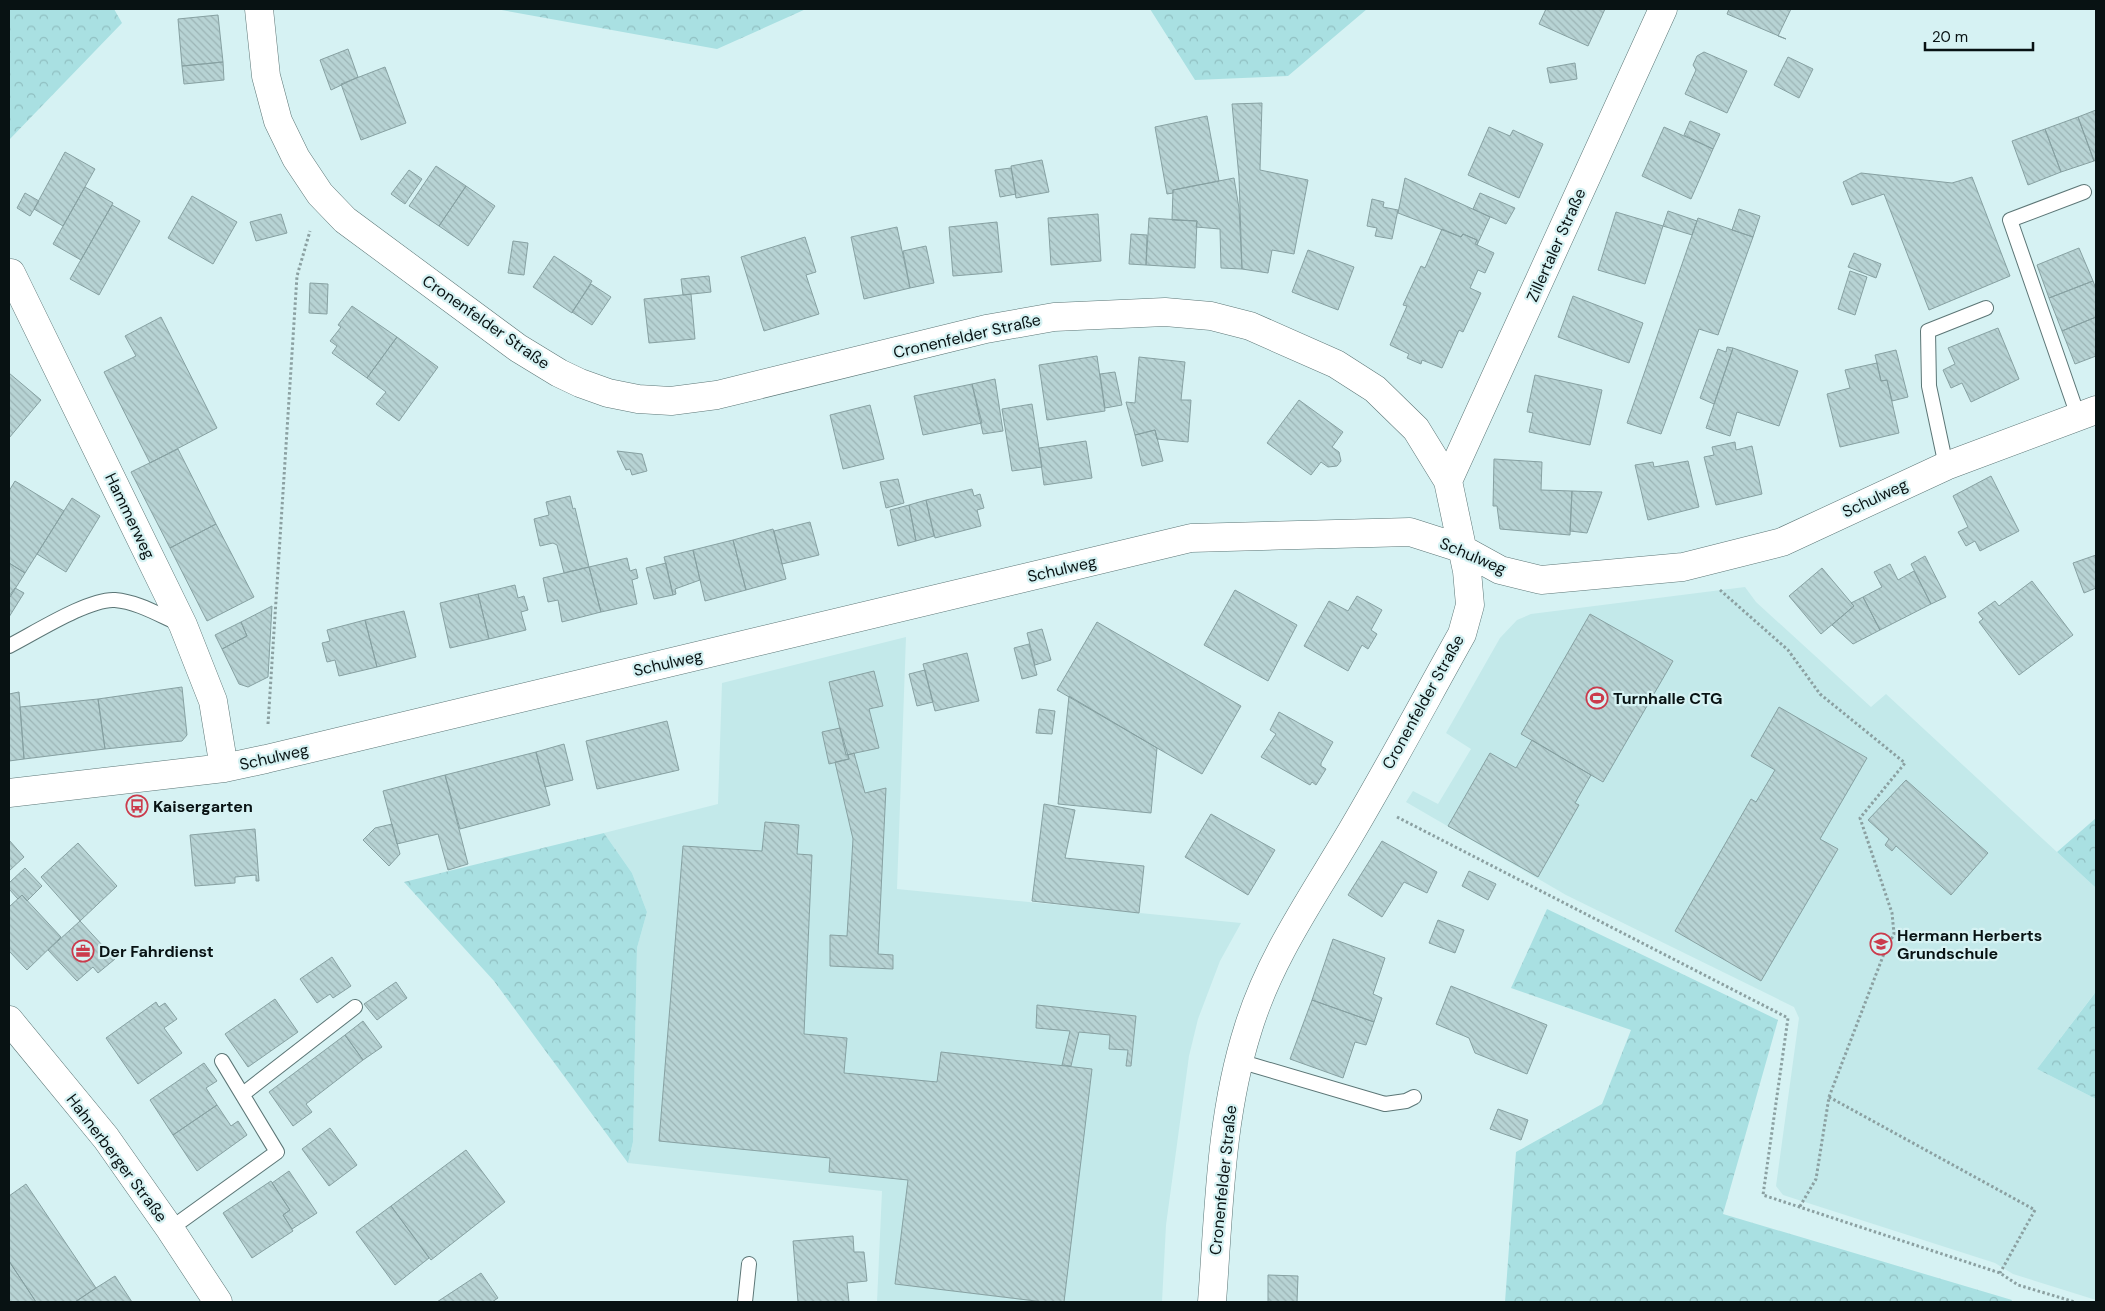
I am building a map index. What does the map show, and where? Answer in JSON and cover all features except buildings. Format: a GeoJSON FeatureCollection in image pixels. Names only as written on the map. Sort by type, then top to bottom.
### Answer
{"type":"FeatureCollection","features":[{"type":"Feature","properties":{"kind":"street","name":"Cronenfelder Straße"},"geometry":{"type":"LineString","coordinates":[[259,9],[266,76],[278,120],[296,158],[320,194],[345,220],[518,348],[580,384],[638,400],[671,401],[717,395],[986,329],[1054,317],[1165,312],[1211,316],[1250,326],[1297,345],[1336,364],[1375,389],[1416,428],[1448,481],[1460,548],[1467,571],[1470,605],[1462,634],[1368,802],[1286,939],[1263,987],[1239,1061],[1225,1135],[1212,1302]]}},
{"type":"Feature","properties":{"kind":"street","name":"Zillertaler Straße"},"geometry":{"type":"LineString","coordinates":[[1448,481],[1663,9]]}},
{"type":"Feature","properties":{"kind":"street","name":"Hammerweg"},"geometry":{"type":"LineString","coordinates":[[11,273],[183,625],[213,701],[224,768]]}},
{"type":"Feature","properties":{"kind":"street","name":"Schulweg"},"geometry":{"type":"LineString","coordinates":[[9,793],[224,768],[266,759],[1192,538],[1410,532],[1460,548],[1500,570],[1541,580],[1683,567],[1782,542],[1946,466],[2087,413]]}},
{"type":"Feature","properties":{"kind":"street","name":"Hahnerberger Straße"},"geometry":{"type":"LineString","coordinates":[[9,1020],[106,1138],[170,1229],[218,1302]]}},
{"type":"Feature","properties":{"kind":"lane"},"geometry":{"type":"LineString","coordinates":[[2084,192],[2010,220],[2087,413]]}},
{"type":"Feature","properties":{"kind":"lane"},"geometry":{"type":"LineString","coordinates":[[1946,466],[1929,386],[1928,331],[1986,308]]}},
{"type":"Feature","properties":{"kind":"lane"},"geometry":{"type":"LineString","coordinates":[[9,646],[90,604],[113,600],[136,604],[183,625]]}},
{"type":"Feature","properties":{"kind":"lane"},"geometry":{"type":"LineString","coordinates":[[242,1094],[355,1007]]}},
{"type":"Feature","properties":{"kind":"lane"},"geometry":{"type":"LineString","coordinates":[[170,1229],[277,1152],[222,1061]]}},
{"type":"Feature","properties":{"kind":"lane"},"geometry":{"type":"LineString","coordinates":[[1239,1061],[1385,1104],[1406,1101],[1414,1097]]}},
{"type":"Feature","properties":{"kind":"lane"},"geometry":{"type":"LineString","coordinates":[[745,1302],[749,1264]]}},
{"type":"Feature","properties":{"kind":"path"},"geometry":{"type":"LineString","coordinates":[[266,759],[297,276],[320,194]]}},
{"type":"Feature","properties":{"kind":"path"},"geometry":{"type":"LineString","coordinates":[[1705,562],[1722,594],[1788,650],[1820,694],[1905,764],[1860,818],[1892,913],[1894,934],[1885,950],[1829,1097],[1816,1180],[1799,1208]]}},
{"type":"Feature","properties":{"kind":"path"},"geometry":{"type":"LineString","coordinates":[[1368,802],[1788,1018],[1763,1195],[2000,1273],[2018,1285],[2075,1302]]}},
{"type":"Feature","properties":{"kind":"path"},"geometry":{"type":"LineString","coordinates":[[1829,1097],[2035,1210],[2000,1273]]}},
{"type":"Feature","properties":{"kind":"shaded area","name":"Hermann Herberts Grundschule"},"geometry":{"type":"Polygon","coordinates":[[[1745,587],[1756,602],[1871,707],[1886,694],[2096,888],[2096,994],[2094,994],[2037,1069],[2096,1099],[2096,1300],[2013,1274],[1995,1263],[1783,1195],[1776,1186],[1799,1018],[1794,1007],[1566,895],[1406,802],[1413,791],[1438,804],[1471,749],[1446,733],[1500,638],[1517,620],[1531,614],[1745,587]]]}},
{"type":"Feature","properties":{"kind":"shaded area"},"geometry":{"type":"Polygon","coordinates":[[[906,637],[897,889],[1241,923],[1220,961],[1198,1019],[1189,1056],[1166,1225],[1162,1302],[877,1302],[882,1191],[628,1163],[633,1142],[637,948],[647,912],[632,873],[604,833],[718,804],[722,683],[906,637]]]}},
{"type":"Feature","properties":{"kind":"green space"},"geometry":{"type":"Polygon","coordinates":[[[9,9],[114,9],[122,23],[9,140],[9,9]]]}},
{"type":"Feature","properties":{"kind":"green space"},"geometry":{"type":"Polygon","coordinates":[[[496,9],[806,9],[717,49],[496,9]]]}},
{"type":"Feature","properties":{"kind":"green space"},"geometry":{"type":"Polygon","coordinates":[[[1150,9],[1367,9],[1288,76],[1195,80],[1150,9]]]}},
{"type":"Feature","properties":{"kind":"green space"},"geometry":{"type":"Polygon","coordinates":[[[2096,818],[2096,888],[2057,852],[2096,818]]]}},
{"type":"Feature","properties":{"kind":"green space"},"geometry":{"type":"Polygon","coordinates":[[[604,833],[632,873],[647,912],[637,948],[633,1142],[628,1163],[494,981],[404,882],[604,833]]]}},
{"type":"Feature","properties":{"kind":"green space"},"geometry":{"type":"Polygon","coordinates":[[[1547,909],[1778,1020],[1723,1214],[2012,1300],[2011,1302],[1505,1302],[1516,1152],[1602,1104],[1631,1030],[1511,988],[1547,909]]]}},
{"type":"Feature","properties":{"kind":"green space"},"geometry":{"type":"Polygon","coordinates":[[[2096,994],[2096,1099],[2037,1069],[2096,994]]]}},
{"type":"Feature","properties":{"kind":"place","name":"Turnhalle CTG"},"geometry":{"type":"Point","coordinates":[1597,698]}},
{"type":"Feature","properties":{"kind":"place","name":"Kaisergarten"},"geometry":{"type":"Point","coordinates":[137,806]}},
{"type":"Feature","properties":{"kind":"place","name":"Hermann Herberts Grundschule"},"geometry":{"type":"Point","coordinates":[1881,944]}},
{"type":"Feature","properties":{"kind":"place","name":"Der Fahrdienst"},"geometry":{"type":"Point","coordinates":[83,951]}}]}
